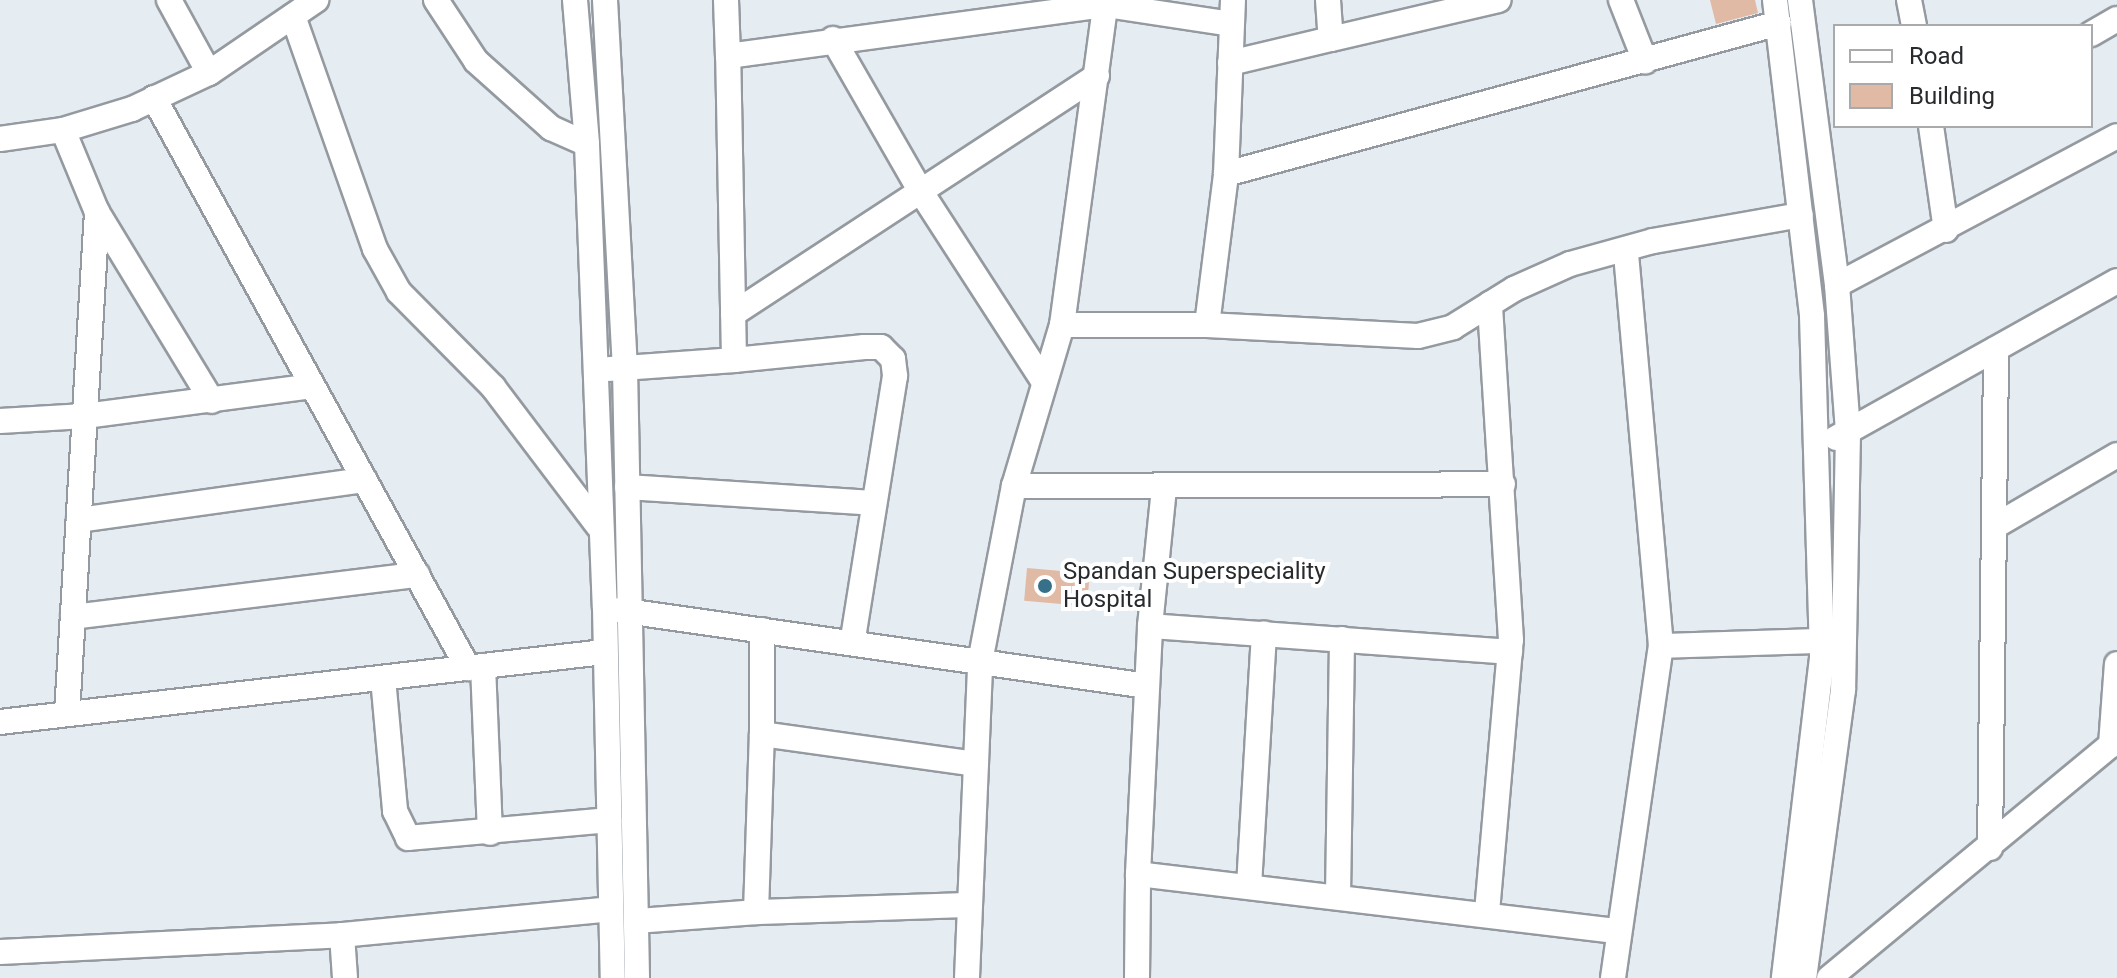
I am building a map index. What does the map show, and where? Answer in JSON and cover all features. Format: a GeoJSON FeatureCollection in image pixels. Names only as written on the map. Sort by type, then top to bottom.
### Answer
{"type":"FeatureCollection","features":[{"type":"Feature","properties":{"kind":"street"},"geometry":{"type":"LineString","coordinates":[[169,0],[209,73]]}},
{"type":"Feature","properties":{"kind":"street"},"geometry":{"type":"LineString","coordinates":[[0,139],[63,130],[154,98],[209,73],[316,0]]}},
{"type":"Feature","properties":{"kind":"street"},"geometry":{"type":"LineString","coordinates":[[436,0],[476,61],[551,128],[587,144]]}},
{"type":"Feature","properties":{"kind":"street"},"geometry":{"type":"LineString","coordinates":[[575,0],[587,144],[598,526],[605,608],[613,978]]}},
{"type":"Feature","properties":{"kind":"street"},"geometry":{"type":"LineString","coordinates":[[605,0],[625,368],[633,612],[637,978]]}},
{"type":"Feature","properties":{"kind":"street"},"geometry":{"type":"LineString","coordinates":[[726,0],[734,360]]}},
{"type":"Feature","properties":{"kind":"street"},"geometry":{"type":"LineString","coordinates":[[1328,0],[1331,39]]}},
{"type":"Feature","properties":{"kind":"street"},"geometry":{"type":"LineString","coordinates":[[1230,63],[1499,0]]}},
{"type":"Feature","properties":{"kind":"street"},"geometry":{"type":"LineString","coordinates":[[1621,0],[1645,61]]}},
{"type":"Feature","properties":{"kind":"street"},"geometry":{"type":"LineString","coordinates":[[1800,0],[1837,285],[1848,433],[1843,690],[1804,978]]}},
{"type":"Feature","properties":{"kind":"street"},"geometry":{"type":"LineString","coordinates":[[1909,0],[1914,24]]}},
{"type":"Feature","properties":{"kind":"street"},"geometry":{"type":"LineString","coordinates":[[728,56],[1106,2],[1232,12],[1226,174],[1207,325]]}},
{"type":"Feature","properties":{"kind":"street"},"geometry":{"type":"LineString","coordinates":[[967,978],[980,662],[1014,486],[1062,325],[1106,2]]}},
{"type":"Feature","properties":{"kind":"street"},"geometry":{"type":"LineString","coordinates":[[1226,174],[1645,61],[1777,12],[1812,316],[1821,641],[1784,978]]}},
{"type":"Feature","properties":{"kind":"street"},"geometry":{"type":"LineString","coordinates":[[293,16],[375,249],[399,292],[493,387],[598,526]]}},
{"type":"Feature","properties":{"kind":"street"},"geometry":{"type":"LineString","coordinates":[[2093,33],[2117,19]]}},
{"type":"Feature","properties":{"kind":"street"},"geometry":{"type":"LineString","coordinates":[[833,39],[921,192],[1044,382]]}},
{"type":"Feature","properties":{"kind":"street"},"geometry":{"type":"LineString","coordinates":[[733,314],[1097,76]]}},
{"type":"Feature","properties":{"kind":"street"},"geometry":{"type":"LineString","coordinates":[[154,98],[417,575],[476,667],[490,833]]}},
{"type":"Feature","properties":{"kind":"street"},"geometry":{"type":"LineString","coordinates":[[1931,128],[1946,230]]}},
{"type":"Feature","properties":{"kind":"street"},"geometry":{"type":"LineString","coordinates":[[63,130],[97,212],[212,401]]}},
{"type":"Feature","properties":{"kind":"street"},"geometry":{"type":"LineString","coordinates":[[1837,285],[1946,230],[2117,136]]}},
{"type":"Feature","properties":{"kind":"street"},"geometry":{"type":"LineString","coordinates":[[67,714],[97,212]]}},
{"type":"Feature","properties":{"kind":"street"},"geometry":{"type":"LineString","coordinates":[[1062,325],[1207,325],[1418,336],[1453,327],[1490,304],[1570,264],[1801,215]]}},
{"type":"Feature","properties":{"kind":"street"},"geometry":{"type":"LineString","coordinates":[[1613,978],[1661,646],[1626,250]]}},
{"type":"Feature","properties":{"kind":"street"},"geometry":{"type":"LineString","coordinates":[[1816,447],[1848,433],[2117,281]]}},
{"type":"Feature","properties":{"kind":"street"},"geometry":{"type":"LineString","coordinates":[[1487,912],[1510,652],[1503,484],[1490,304]]}},
{"type":"Feature","properties":{"kind":"street"},"geometry":{"type":"LineString","coordinates":[[595,370],[864,347],[881,347],[893,359],[895,376],[872,503],[852,643]]}},
{"type":"Feature","properties":{"kind":"street"},"geometry":{"type":"LineString","coordinates":[[1990,848],[1996,349]]}},
{"type":"Feature","properties":{"kind":"street"},"geometry":{"type":"LineString","coordinates":[[0,421],[85,416],[312,386]]}},
{"type":"Feature","properties":{"kind":"street"},"geometry":{"type":"LineString","coordinates":[[1995,526],[2117,455]]}},
{"type":"Feature","properties":{"kind":"street"},"geometry":{"type":"LineString","coordinates":[[79,520],[364,480]]}},
{"type":"Feature","properties":{"kind":"street"},"geometry":{"type":"LineString","coordinates":[[1014,486],[1503,484]]}},
{"type":"Feature","properties":{"kind":"street"},"geometry":{"type":"LineString","coordinates":[[627,487],[872,503]]}},
{"type":"Feature","properties":{"kind":"street"},"geometry":{"type":"LineString","coordinates":[[1137,978],[1138,874],[1150,626],[1164,487]]}},
{"type":"Feature","properties":{"kind":"street"},"geometry":{"type":"LineString","coordinates":[[73,617],[417,575]]}},
{"type":"Feature","properties":{"kind":"street"},"geometry":{"type":"LineString","coordinates":[[605,608],[1147,686]]}},
{"type":"Feature","properties":{"kind":"street"},"geometry":{"type":"LineString","coordinates":[[1150,626],[1510,652]]}},
{"type":"Feature","properties":{"kind":"street"},"geometry":{"type":"LineString","coordinates":[[756,912],[762,630]]}},
{"type":"Feature","properties":{"kind":"street"},"geometry":{"type":"LineString","coordinates":[[1249,886],[1264,633]]}},
{"type":"Feature","properties":{"kind":"street"},"geometry":{"type":"LineString","coordinates":[[1338,896],[1342,639]]}},
{"type":"Feature","properties":{"kind":"street"},"geometry":{"type":"LineString","coordinates":[[1661,646],[1821,641]]}},
{"type":"Feature","properties":{"kind":"street"},"geometry":{"type":"LineString","coordinates":[[0,722],[604,652]]}},
{"type":"Feature","properties":{"kind":"street"},"geometry":{"type":"LineString","coordinates":[[1829,978],[2114,743],[2117,664]]}},
{"type":"Feature","properties":{"kind":"street"},"geometry":{"type":"LineString","coordinates":[[383,678],[398,826],[408,838],[420,841],[609,820]]}},
{"type":"Feature","properties":{"kind":"street"},"geometry":{"type":"LineString","coordinates":[[762,734],[976,764]]}},
{"type":"Feature","properties":{"kind":"street"},"geometry":{"type":"LineString","coordinates":[[1138,874],[1487,912],[1619,931]]}},
{"type":"Feature","properties":{"kind":"street"},"geometry":{"type":"LineString","coordinates":[[637,921],[756,912],[969,905]]}},
{"type":"Feature","properties":{"kind":"street"},"geometry":{"type":"LineString","coordinates":[[0,952],[342,935],[611,909]]}},
{"type":"Feature","properties":{"kind":"street"},"geometry":{"type":"LineString","coordinates":[[342,935],[345,978]]}},
{"type":"Feature","properties":{"kind":"building"},"geometry":{"type":"Polygon","coordinates":[[[1710,0],[1755,0],[1758,13],[1716,24],[1710,0]]]}},
{"type":"Feature","properties":{"kind":"building"},"geometry":{"type":"Polygon","coordinates":[[[1027,568],[1090,573],[1087,606],[1024,601],[1027,568]]]}},
{"type":"Feature","properties":{"kind":"place","name":"Spandan Superspeciality Hospital"},"geometry":{"type":"Point","coordinates":[1045,586]}}]}
